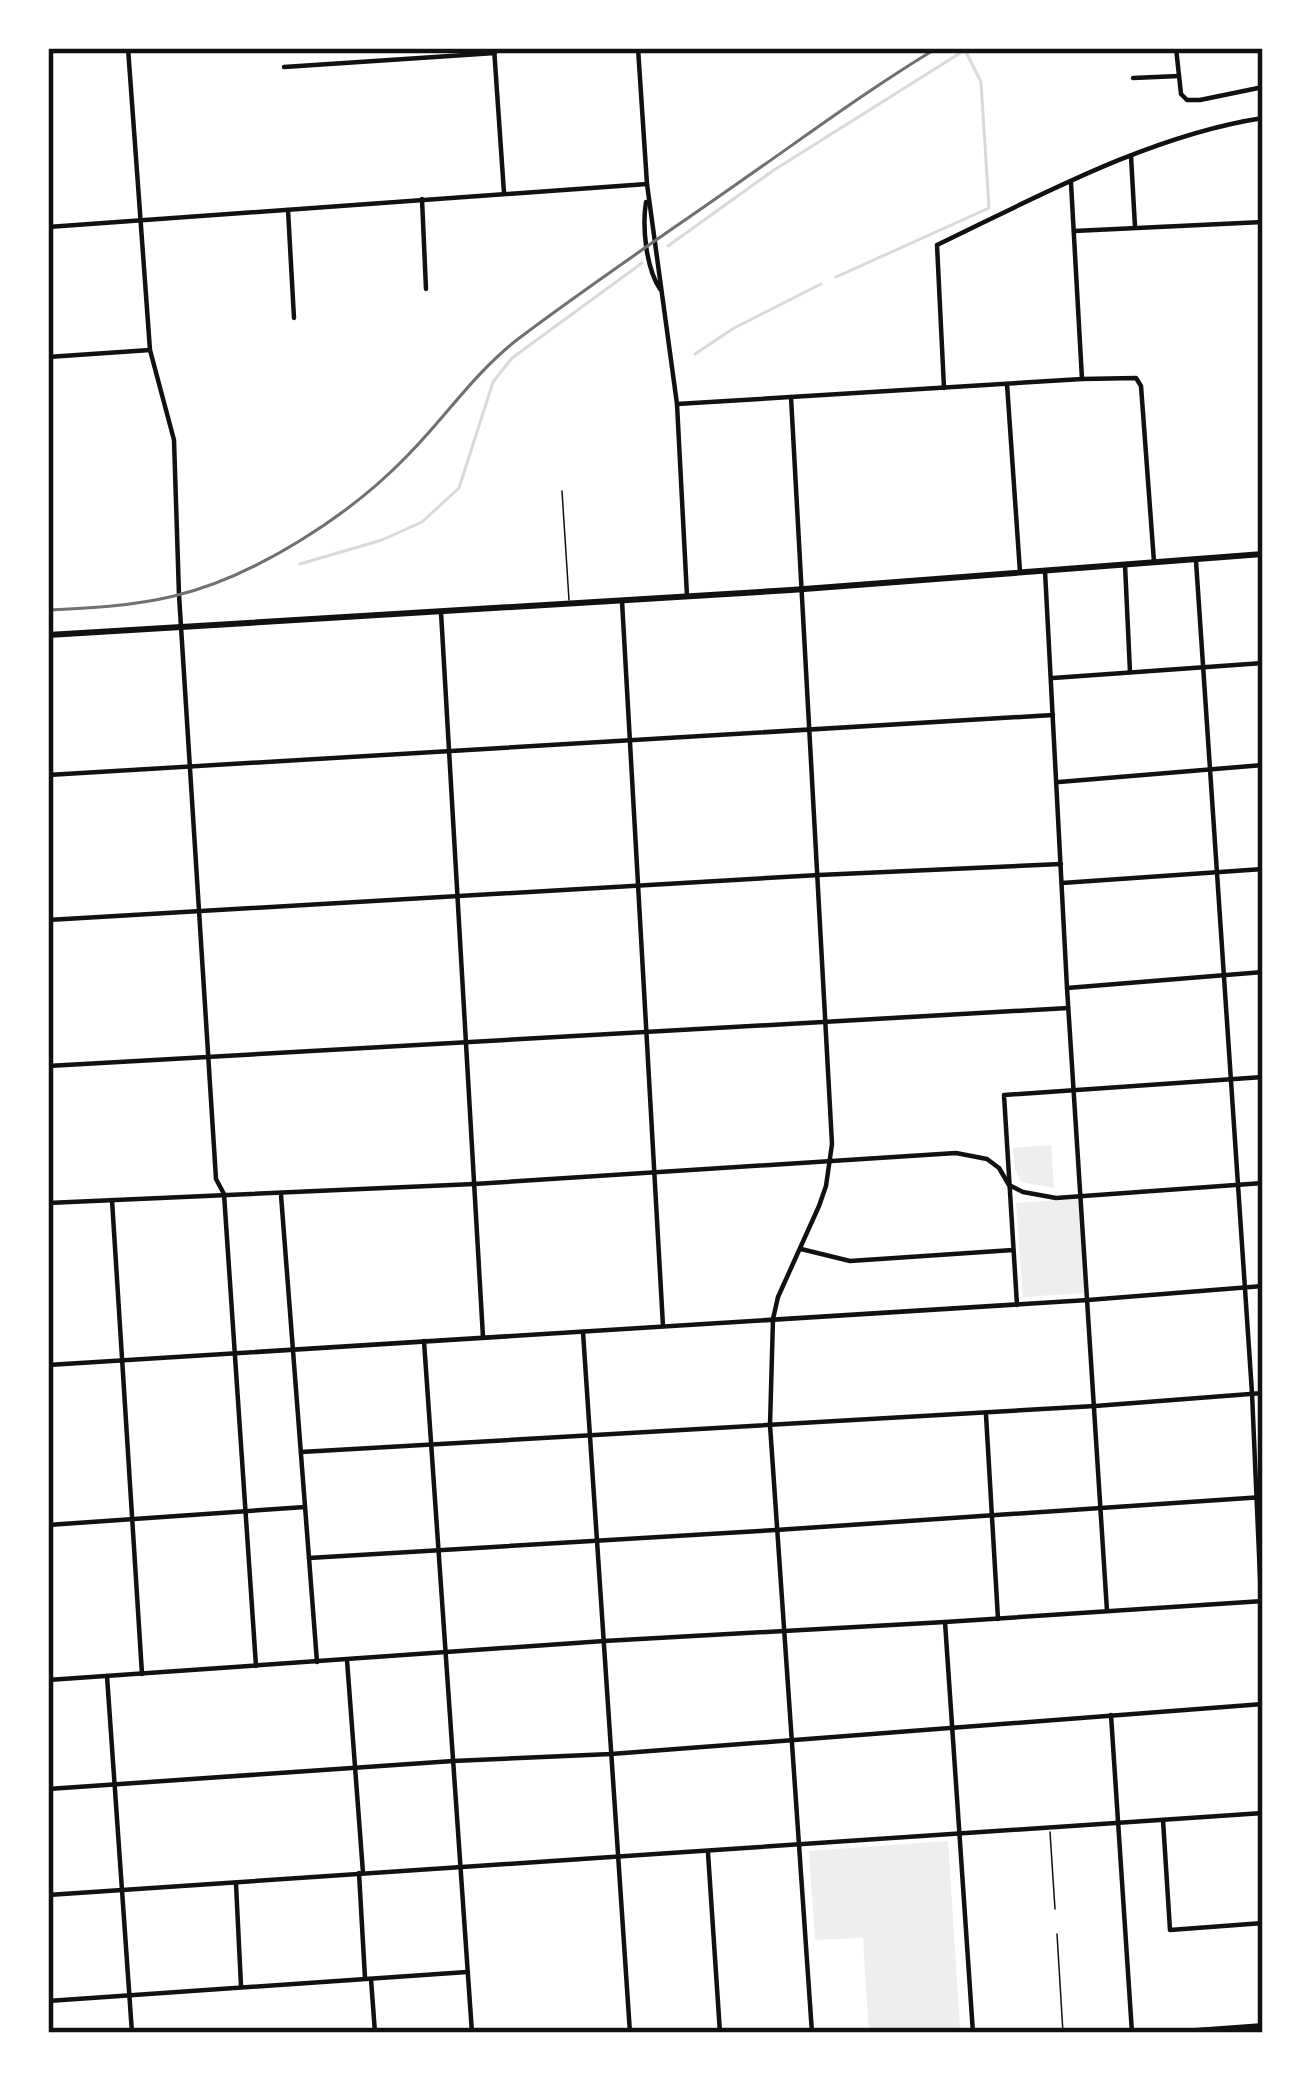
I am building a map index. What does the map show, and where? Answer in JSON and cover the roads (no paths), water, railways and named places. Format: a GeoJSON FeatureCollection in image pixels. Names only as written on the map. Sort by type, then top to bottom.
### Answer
{"type":"FeatureCollection","features":[{"type":"Feature","properties":{"kind":"main road"},"geometry":{"type":"LineString","coordinates":[[48,635],[803,589],[1263,554]]}},
{"type":"Feature","properties":{"kind":"main road"},"geometry":{"type":"LineString","coordinates":[[1167,2033],[1263,2026]]}},
{"type":"Feature","properties":{"kind":"street"},"geometry":{"type":"LineString","coordinates":[[128,48],[150,350],[174,440],[215,1179],[224,1194],[256,1666]]}},
{"type":"Feature","properties":{"kind":"street"},"geometry":{"type":"LineString","coordinates":[[638,48],[648,196],[677,404],[687,596]]}},
{"type":"Feature","properties":{"kind":"street"},"geometry":{"type":"LineString","coordinates":[[1177,48],[1181,94],[1192,101],[1263,87]]}},
{"type":"Feature","properties":{"kind":"street"},"geometry":{"type":"LineString","coordinates":[[284,67],[495,51],[504,194]]}},
{"type":"Feature","properties":{"kind":"street"},"geometry":{"type":"LineString","coordinates":[[1133,78],[1179,76]]}},
{"type":"Feature","properties":{"kind":"street"},"geometry":{"type":"LineString","coordinates":[[944,388],[937,245],[1131,156],[1228,123],[1263,118]]}},
{"type":"Feature","properties":{"kind":"street"},"geometry":{"type":"LineString","coordinates":[[1131,156],[1136,227]]}},
{"type":"Feature","properties":{"kind":"street"},"geometry":{"type":"LineString","coordinates":[[1071,183],[1082,379]]}},
{"type":"Feature","properties":{"kind":"street"},"geometry":{"type":"LineString","coordinates":[[48,227],[647,184]]}},
{"type":"Feature","properties":{"kind":"street"},"geometry":{"type":"LineString","coordinates":[[422,199],[426,289]]}},
{"type":"Feature","properties":{"kind":"street"},"geometry":{"type":"LineString","coordinates":[[288,208],[294,318]]}},
{"type":"Feature","properties":{"kind":"street"},"geometry":{"type":"LineString","coordinates":[[1074,231],[1263,222]]}},
{"type":"Feature","properties":{"kind":"street"},"geometry":{"type":"LineString","coordinates":[[48,356],[150,350]]}},
{"type":"Feature","properties":{"kind":"street"},"geometry":{"type":"LineString","coordinates":[[677,404],[1130,376],[1142,386],[1154,562]]}},
{"type":"Feature","properties":{"kind":"street"},"geometry":{"type":"LineString","coordinates":[[1007,384],[1020,572]]}},
{"type":"Feature","properties":{"kind":"street"},"geometry":{"type":"LineString","coordinates":[[791,397],[832,1144],[819,1206],[773,1319],[770,1425],[812,2033]]}},
{"type":"Feature","properties":{"kind":"street"},"geometry":{"type":"LineString","coordinates":[[1196,559],[1259,1497],[1263,1646]]}},
{"type":"Feature","properties":{"kind":"street"},"geometry":{"type":"LineString","coordinates":[[1125,565],[1130,672]]}},
{"type":"Feature","properties":{"kind":"street"},"geometry":{"type":"LineString","coordinates":[[1045,571],[1107,1611]]}},
{"type":"Feature","properties":{"kind":"street"},"geometry":{"type":"LineString","coordinates":[[622,600],[664,1326]]}},
{"type":"Feature","properties":{"kind":"street"},"geometry":{"type":"LineString","coordinates":[[441,611],[483,1337]]}},
{"type":"Feature","properties":{"kind":"street"},"geometry":{"type":"LineString","coordinates":[[1051,678],[1263,663]]}},
{"type":"Feature","properties":{"kind":"street"},"geometry":{"type":"LineString","coordinates":[[48,775],[1053,715]]}},
{"type":"Feature","properties":{"kind":"street"},"geometry":{"type":"LineString","coordinates":[[1058,782],[1263,766]]}},
{"type":"Feature","properties":{"kind":"street"},"geometry":{"type":"LineString","coordinates":[[48,920],[1061,864]]}},
{"type":"Feature","properties":{"kind":"street"},"geometry":{"type":"LineString","coordinates":[[1062,883],[1263,869]]}},
{"type":"Feature","properties":{"kind":"street"},"geometry":{"type":"LineString","coordinates":[[1067,988],[1263,972]]}},
{"type":"Feature","properties":{"kind":"street"},"geometry":{"type":"LineString","coordinates":[[48,1066],[1069,1008]]}},
{"type":"Feature","properties":{"kind":"street"},"geometry":{"type":"LineString","coordinates":[[1016,1305],[1004,1095],[1263,1077]]}},
{"type":"Feature","properties":{"kind":"street"},"geometry":{"type":"LineString","coordinates":[[48,1203],[474,1184],[956,1153],[987,1160],[999,1168],[1009,1185],[1038,1197],[1263,1183]]}},
{"type":"Feature","properties":{"kind":"street"},"geometry":{"type":"LineString","coordinates":[[281,1193],[317,1662]]}},
{"type":"Feature","properties":{"kind":"street"},"geometry":{"type":"LineString","coordinates":[[112,1200],[142,1673]]}},
{"type":"Feature","properties":{"kind":"street"},"geometry":{"type":"LineString","coordinates":[[801,1249],[850,1261],[1013,1250]]}},
{"type":"Feature","properties":{"kind":"street"},"geometry":{"type":"LineString","coordinates":[[48,1365],[1263,1286]]}},
{"type":"Feature","properties":{"kind":"street"},"geometry":{"type":"LineString","coordinates":[[583,1331],[630,2033]]}},
{"type":"Feature","properties":{"kind":"street"},"geometry":{"type":"LineString","coordinates":[[424,1341],[472,2033]]}},
{"type":"Feature","properties":{"kind":"street"},"geometry":{"type":"LineString","coordinates":[[301,1452],[1263,1393]]}},
{"type":"Feature","properties":{"kind":"street"},"geometry":{"type":"LineString","coordinates":[[986,1412],[998,1618]]}},
{"type":"Feature","properties":{"kind":"street"},"geometry":{"type":"LineString","coordinates":[[309,1558],[1259,1497]]}},
{"type":"Feature","properties":{"kind":"street"},"geometry":{"type":"LineString","coordinates":[[48,1525],[305,1507]]}},
{"type":"Feature","properties":{"kind":"street"},"geometry":{"type":"LineString","coordinates":[[48,1680],[1261,1601]]}},
{"type":"Feature","properties":{"kind":"street"},"geometry":{"type":"LineString","coordinates":[[945,1622],[973,2033]]}},
{"type":"Feature","properties":{"kind":"street"},"geometry":{"type":"LineString","coordinates":[[347,1660],[375,2033]]}},
{"type":"Feature","properties":{"kind":"street"},"geometry":{"type":"LineString","coordinates":[[107,1676],[132,2033]]}},
{"type":"Feature","properties":{"kind":"street"},"geometry":{"type":"LineString","coordinates":[[48,1789],[611,1754],[1263,1704]]}},
{"type":"Feature","properties":{"kind":"street"},"geometry":{"type":"LineString","coordinates":[[1110,1715],[1132,2033]]}},
{"type":"Feature","properties":{"kind":"street"},"geometry":{"type":"LineString","coordinates":[[48,1894],[1263,1813]]}},
{"type":"Feature","properties":{"kind":"street"},"geometry":{"type":"LineString","coordinates":[[1163,1820],[1170,1930],[1263,1923]]}},
{"type":"Feature","properties":{"kind":"street"},"geometry":{"type":"LineString","coordinates":[[708,1852],[720,2033]]}},
{"type":"Feature","properties":{"kind":"street"},"geometry":{"type":"LineString","coordinates":[[236,1882],[241,1986]]}},
{"type":"Feature","properties":{"kind":"street"},"geometry":{"type":"LineString","coordinates":[[48,2000],[467,1972]]}},
{"type":"Feature","properties":{"kind":"lane"},"geometry":{"type":"LineString","coordinates":[[562,491],[569,604]]}},
{"type":"Feature","properties":{"kind":"lane"},"geometry":{"type":"LineString","coordinates":[[1050,1828],[1055,1910]]}},
{"type":"Feature","properties":{"kind":"lane"},"geometry":{"type":"LineString","coordinates":[[1057,1934],[1064,2033]]}},
{"type":"Feature","properties":{"kind":"waterway"},"geometry":{"type":"LineString","coordinates":[[836,277],[989,208],[981,82],[968,48]]}},
{"type":"Feature","properties":{"kind":"waterway"},"geometry":{"type":"LineString","coordinates":[[668,246],[774,170],[965,50]]}},
{"type":"Feature","properties":{"kind":"waterway"},"geometry":{"type":"LineString","coordinates":[[300,564],[382,540],[422,522],[459,488],[493,382],[512,358],[642,263]]}},
{"type":"Feature","properties":{"kind":"waterway"},"geometry":{"type":"LineString","coordinates":[[695,354],[734,328],[821,284]]}},
{"type":"Feature","properties":{"kind":"railway"},"geometry":{"type":"LineString","coordinates":[[48,610],[174,596],[236,575],[299,541],[383,479],[518,339],[937,48]]}}]}
